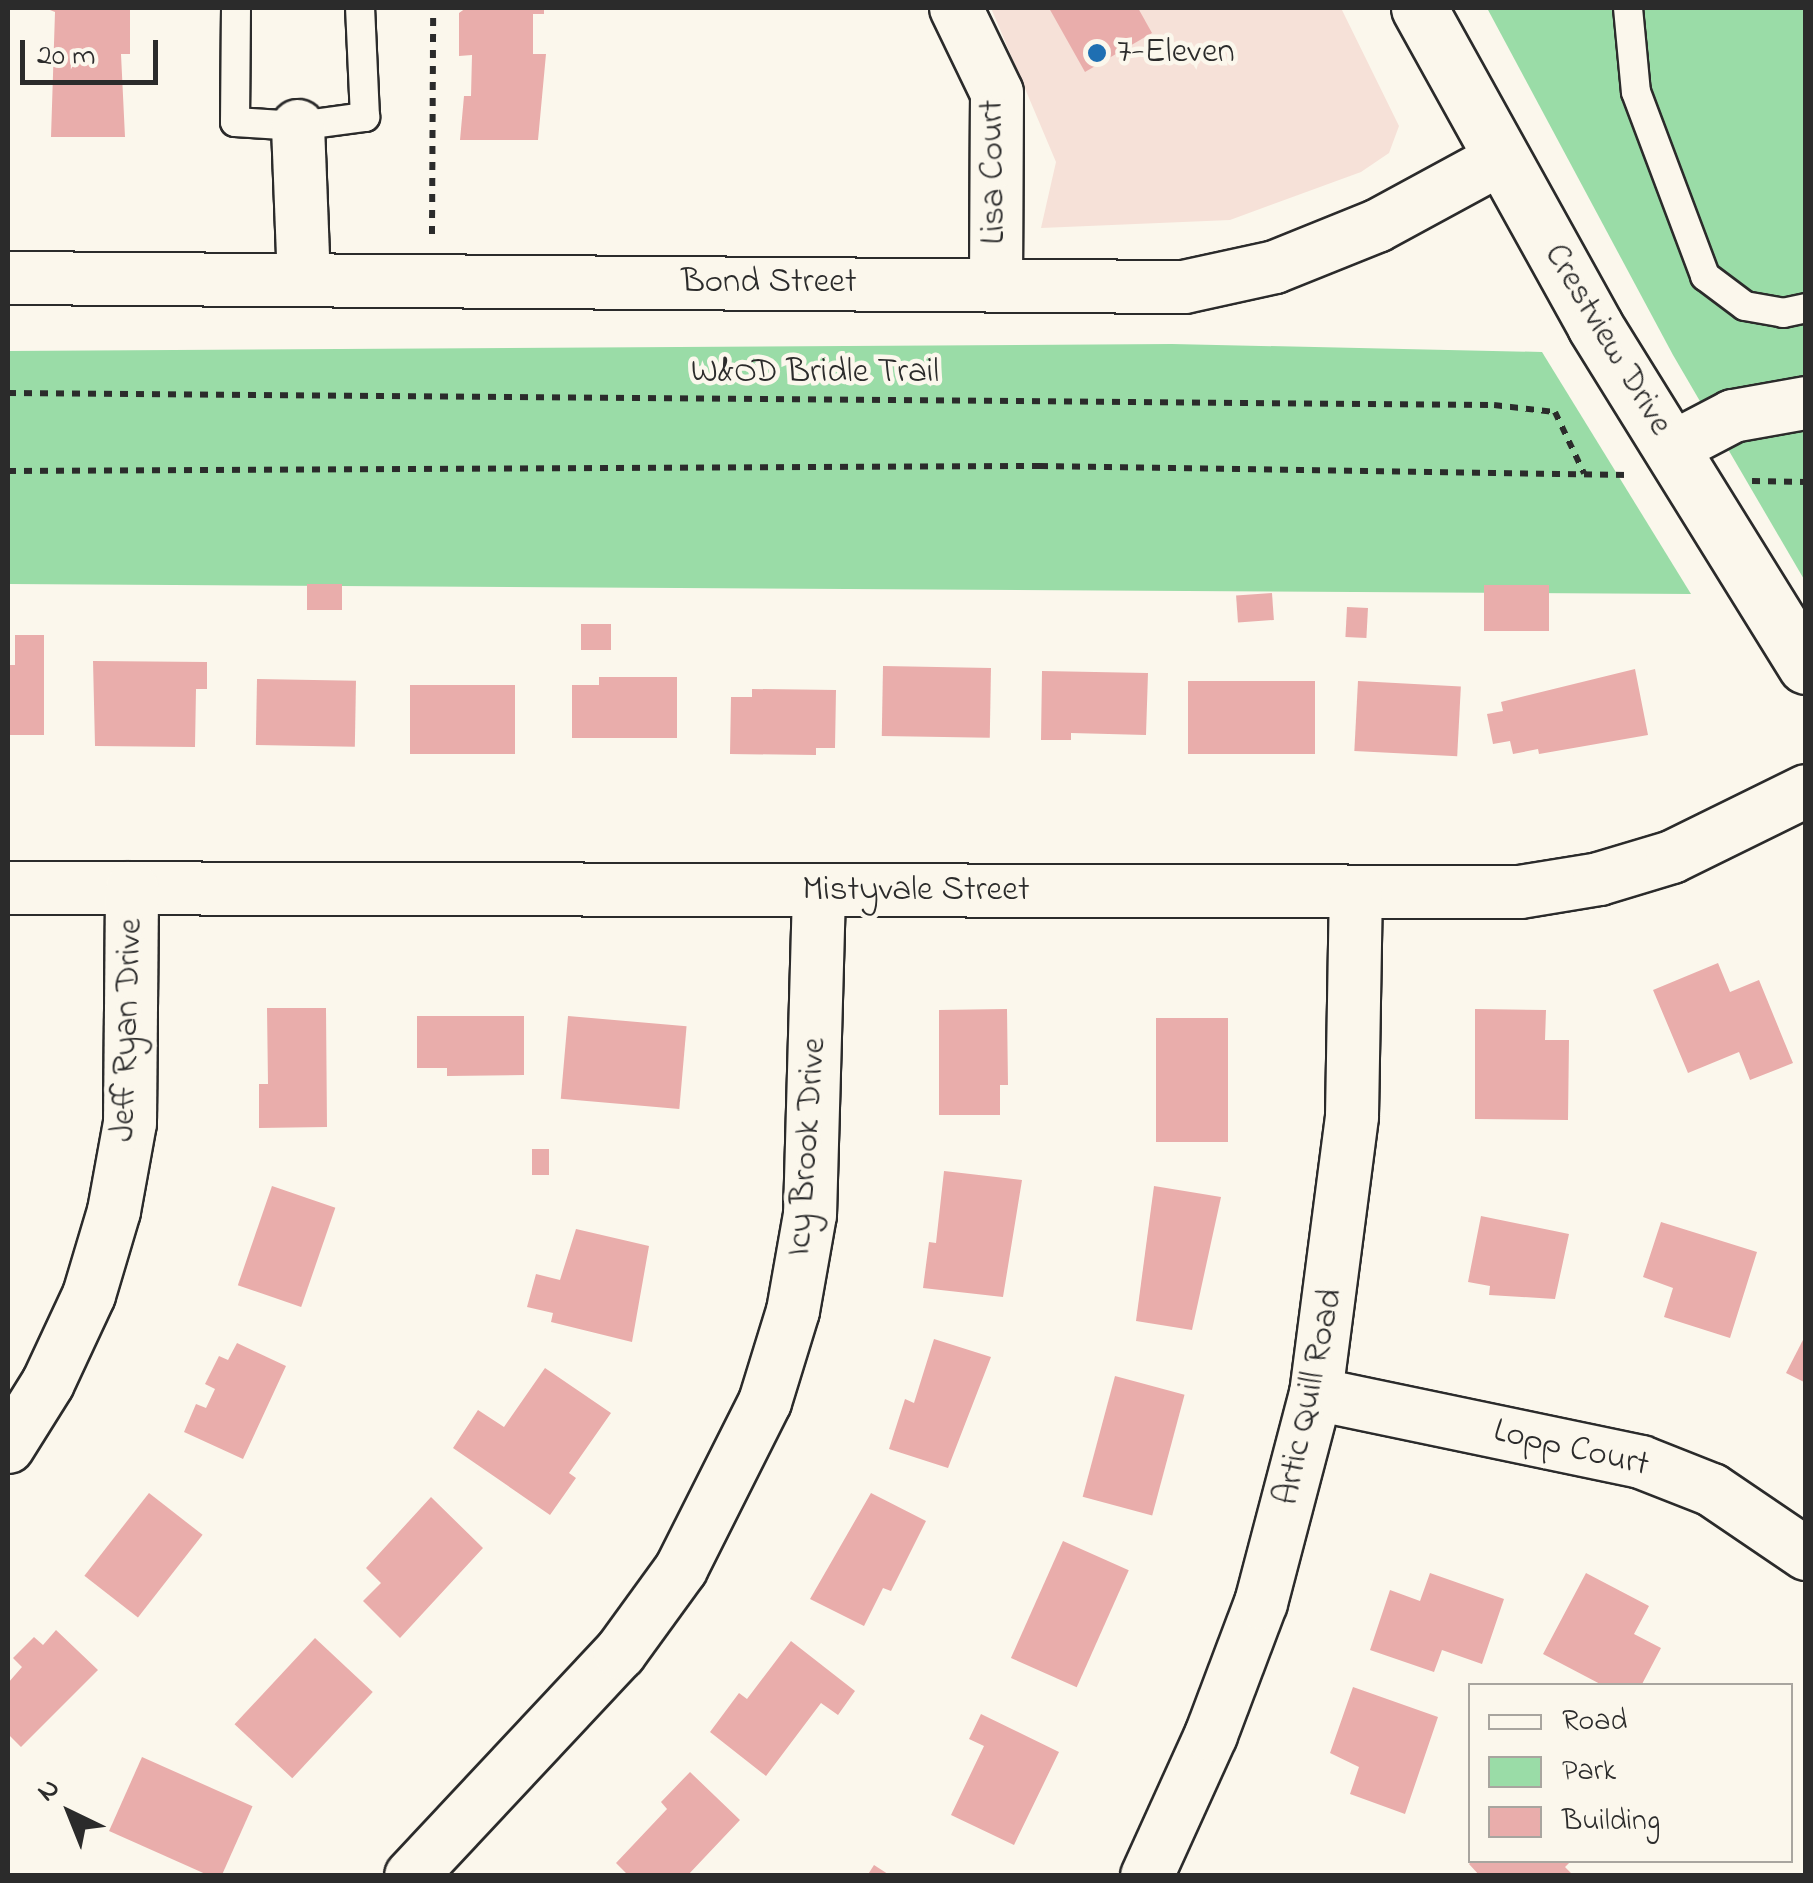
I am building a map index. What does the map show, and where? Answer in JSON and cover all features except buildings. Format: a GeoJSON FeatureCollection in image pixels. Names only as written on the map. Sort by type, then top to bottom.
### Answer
{"type":"FeatureCollection","features":[{"type":"Feature","properties":{"kind":"main road","name":"Crestview Drive"},"geometry":{"type":"LineString","coordinates":[[1419,8],[1681,463],[1806,666]]}},
{"type":"Feature","properties":{"kind":"street","name":"Lisa Court"},"geometry":{"type":"LineString","coordinates":[[956,8],[998,93],[996,285]]}},
{"type":"Feature","properties":{"kind":"street"},"geometry":{"type":"LineString","coordinates":[[298,126],[304,279]]}},
{"type":"Feature","properties":{"kind":"street","name":"Bond Street"},"geometry":{"type":"LineString","coordinates":[[8,278],[1184,288],[1275,268],[1376,226],[1502,158]]}},
{"type":"Feature","properties":{"kind":"street"},"geometry":{"type":"LineString","coordinates":[[1681,463],[1733,416],[1806,403]]}},
{"type":"Feature","properties":{"kind":"street","name":"Mistyvale Street"},"geometry":{"type":"LineString","coordinates":[[8,888],[1520,892],[1600,879],[1672,856],[1806,792]]}},
{"type":"Feature","properties":{"kind":"street","name":"Jeff Ryan Drive"},"geometry":{"type":"LineString","coordinates":[[8,1448],[48,1383],[80,1313],[114,1211],[130,1123],[132,888]]}},
{"type":"Feature","properties":{"kind":"street","name":"Icy Brook Drive"},"geometry":{"type":"LineString","coordinates":[[410,1876],[620,1652],[681,1570],[727,1489],[765,1402],[793,1311],[810,1216],[819,891]]}},
{"type":"Feature","properties":{"kind":"street","name":"Artic Quill Road"},"geometry":{"type":"LineString","coordinates":[[1158,1872],[1261,1603],[1316,1394],[1352,1116],[1356,892]]}},
{"type":"Feature","properties":{"kind":"street","name":"Lopp Court"},"geometry":{"type":"LineString","coordinates":[[1316,1394],[1641,1462],[1712,1490],[1806,1554]]}},
{"type":"Feature","properties":{"kind":"lane"},"geometry":{"type":"LineString","coordinates":[[236,8],[235,122],[298,126],[365,117],[360,8]]}},
{"type":"Feature","properties":{"kind":"lane"},"geometry":{"type":"LineString","coordinates":[[1628,8],[1636,92],[1705,276],[1745,306],[1784,313],[1806,308]]}},
{"type":"Feature","properties":{"kind":"path"},"geometry":{"type":"LineString","coordinates":[[433,8],[433,280]]}},
{"type":"Feature","properties":{"kind":"path","name":"W&OD Bridle Trail"},"geometry":{"type":"LineString","coordinates":[[8,393],[1494,406],[1555,412],[1584,474]]}},
{"type":"Feature","properties":{"kind":"path"},"geometry":{"type":"LineString","coordinates":[[8,471],[1040,466],[1584,474],[1681,463],[1806,482]]}},
{"type":"Feature","properties":{"kind":"shaded area"},"geometry":{"type":"Polygon","coordinates":[[[991,8],[1341,8],[1399,126],[1389,153],[1361,172],[1230,220],[1041,228],[1056,162],[991,8]]]}},
{"type":"Feature","properties":{"kind":"green space"},"geometry":{"type":"Polygon","coordinates":[[[1487,8],[1805,8],[1805,581],[1673,355],[1487,8]]]}},
{"type":"Feature","properties":{"kind":"green space"},"geometry":{"type":"Polygon","coordinates":[[[1172,344],[1542,352],[1691,594],[8,584],[8,351],[1172,344]]]}},
{"type":"Feature","properties":{"kind":"place","name":"7-Eleven"},"geometry":{"type":"Point","coordinates":[1097,53]}}]}
